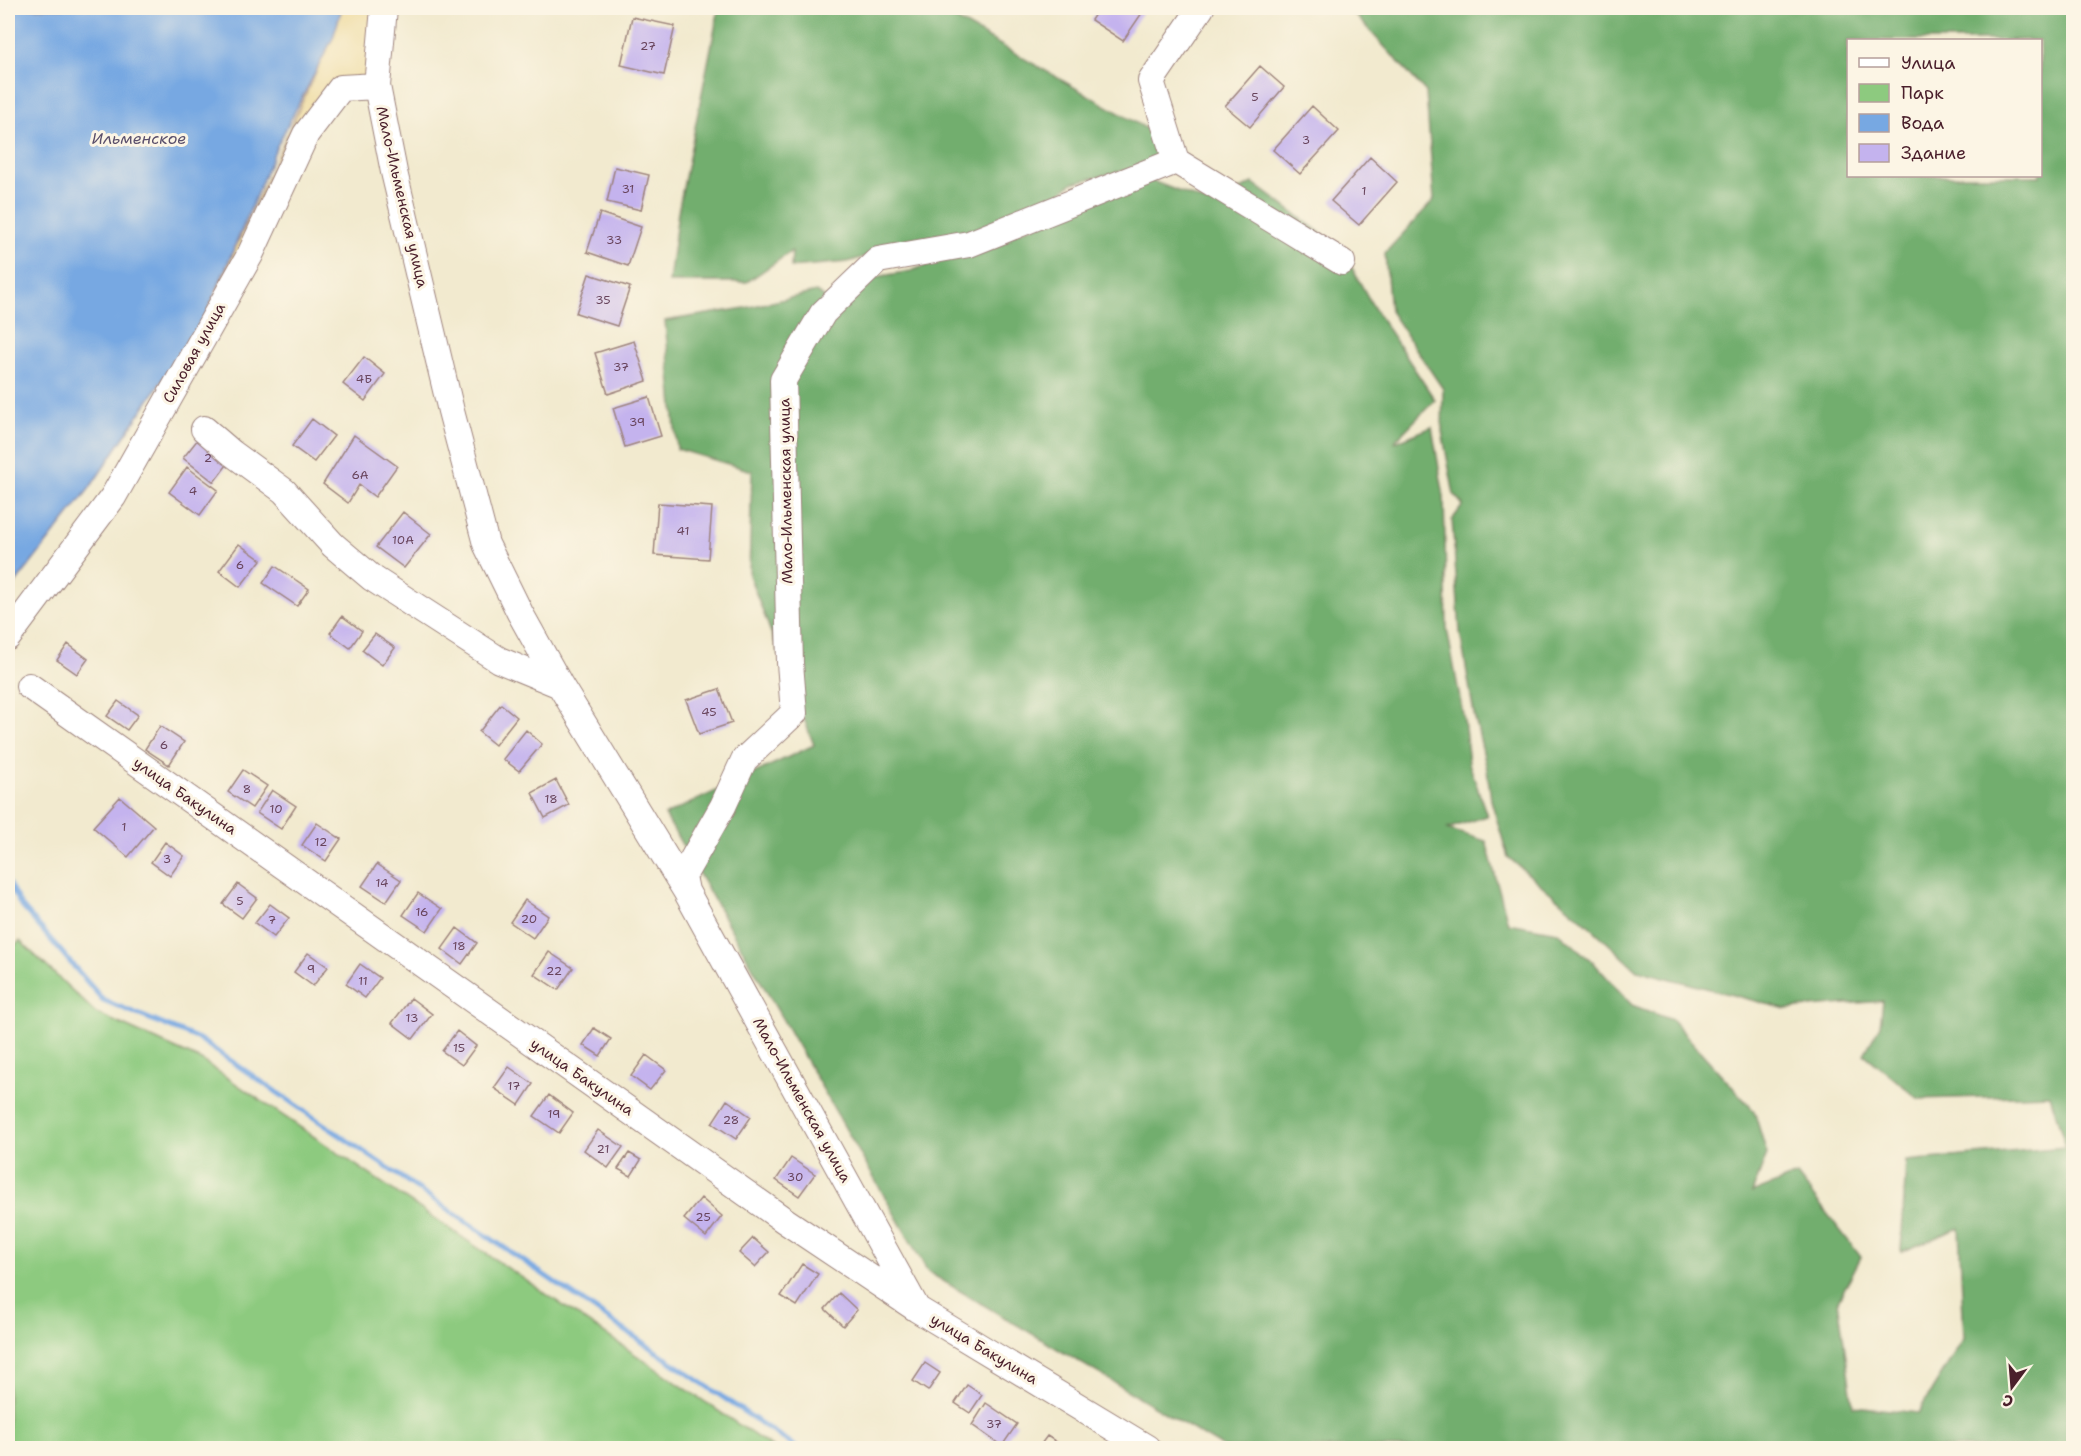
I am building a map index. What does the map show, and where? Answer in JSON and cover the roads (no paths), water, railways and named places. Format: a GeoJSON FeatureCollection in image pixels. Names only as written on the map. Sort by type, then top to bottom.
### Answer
{"type":"FeatureCollection","features":[{"type":"Feature","properties":{"kind":"street","name":"Мало-Ильменская улица"},"geometry":{"type":"LineString","coordinates":[[384,8],[377,86],[394,172],[451,411],[486,544],[520,614],[560,685],[686,891],[917,1309]]}},
{"type":"Feature","properties":{"kind":"street"},"geometry":{"type":"LineString","coordinates":[[1201,8],[1151,81],[1176,161],[1342,262]]}},
{"type":"Feature","properties":{"kind":"street","name":"Силовая улица"},"geometry":{"type":"LineString","coordinates":[[8,637],[113,497],[249,255],[306,134],[340,88],[377,86]]}},
{"type":"Feature","properties":{"kind":"street","name":"Мало-Ильменская улица"},"geometry":{"type":"LineString","coordinates":[[686,891],[684,876],[723,806],[744,760],[794,713],[790,663],[783,380],[823,313],[878,260],[969,244],[1176,161]]}},
{"type":"Feature","properties":{"kind":"street"},"geometry":{"type":"LineString","coordinates":[[204,429],[232,453],[284,491],[333,545],[372,578],[499,660],[560,685]]}},
{"type":"Feature","properties":{"kind":"street","name":"улица Бакулина"},"geometry":{"type":"LineString","coordinates":[[29,686],[784,1220],[917,1309],[1147,1449]]}},
{"type":"Feature","properties":{"kind":"water","name":"Ильменское"},"geometry":{"type":"Polygon","coordinates":[[[8,8],[342,8],[333,38],[277,146],[205,317],[89,489],[8,593],[8,8]]]}},
{"type":"Feature","properties":{"kind":"waterway"},"geometry":{"type":"LineString","coordinates":[[8,882],[20,904],[103,1000],[199,1039],[797,1448]]}}]}
